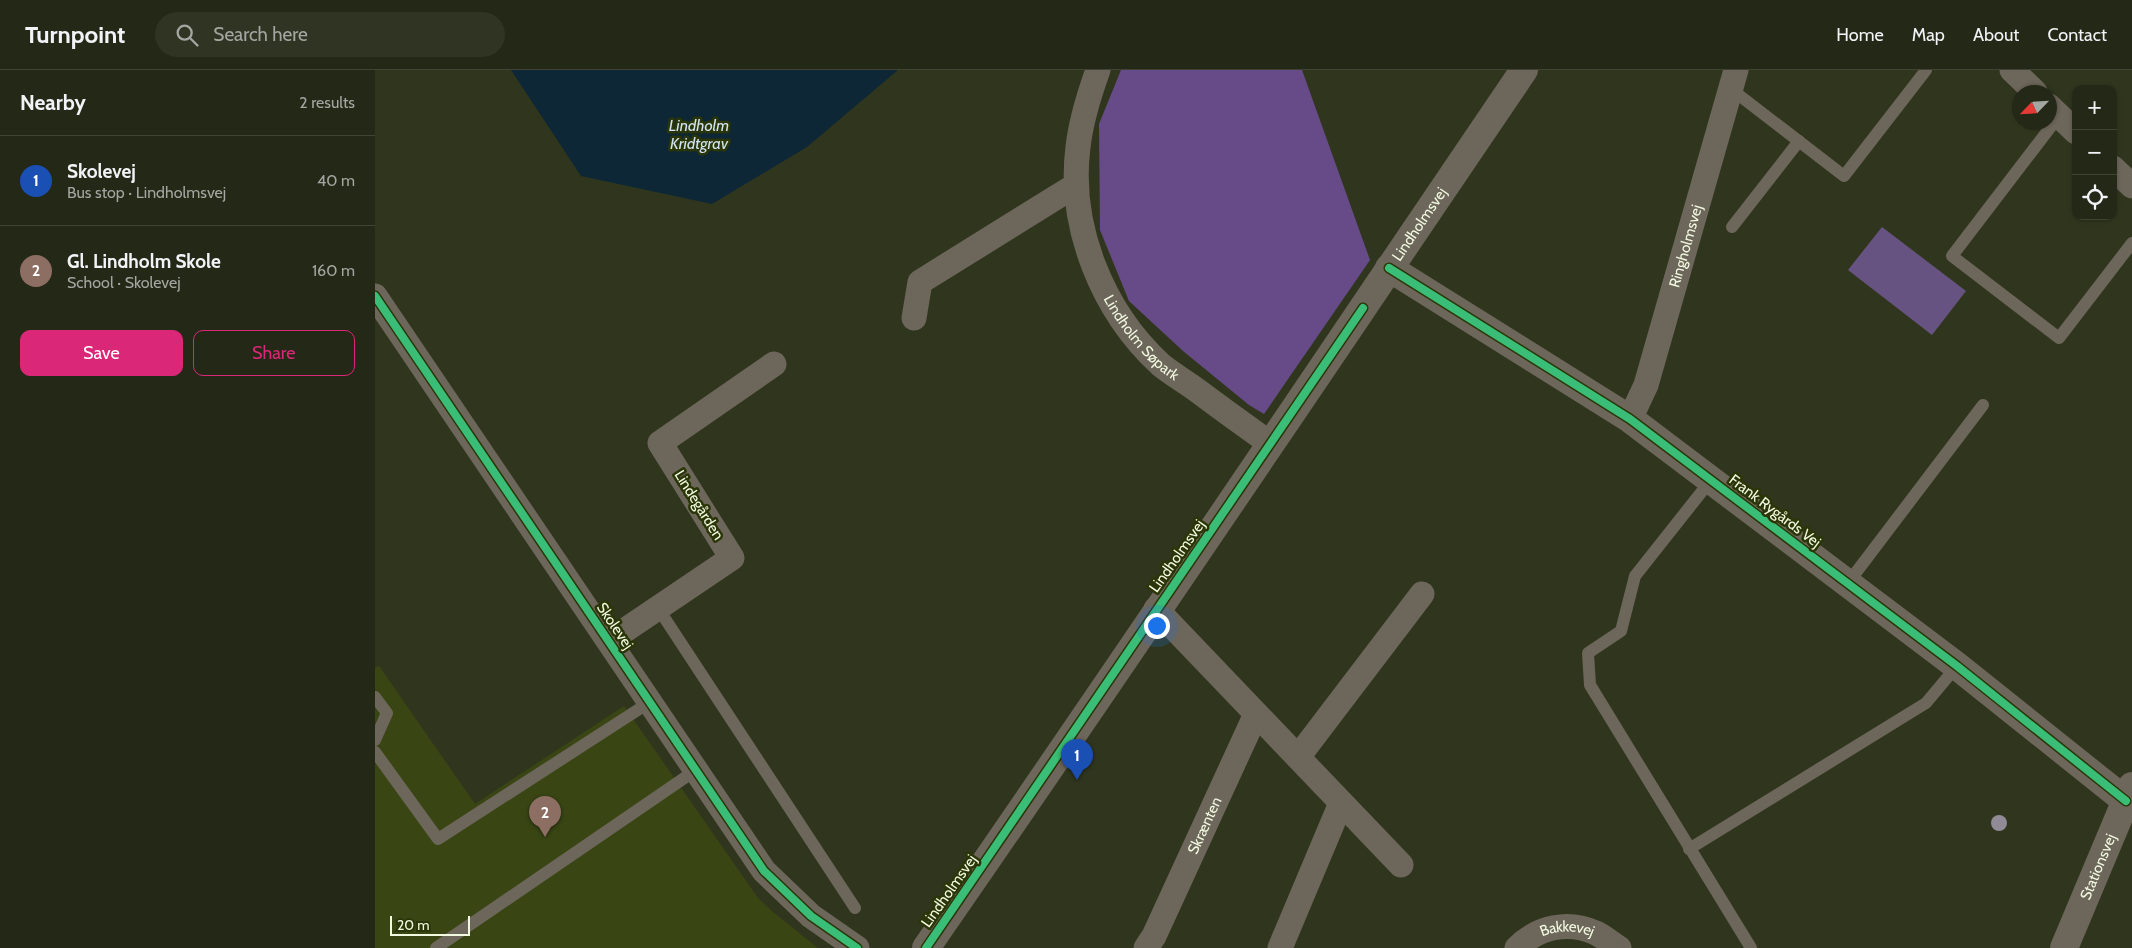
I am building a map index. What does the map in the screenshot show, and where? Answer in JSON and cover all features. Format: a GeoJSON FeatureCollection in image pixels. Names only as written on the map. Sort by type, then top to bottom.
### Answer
{"type":"FeatureCollection","features":[{"type":"Feature","properties":{"kind":"street","name":"Lindholm Søpark"},"geometry":{"type":"LineString","coordinates":[[1098,70],[1084,109],[1078,147],[1076,185],[1081,223],[1094,269],[1109,298],[1133,334],[1161,365],[1271,444]]}},
{"type":"Feature","properties":{"kind":"street","name":"Lindholmsvej"},"geometry":{"type":"LineString","coordinates":[[926,948],[1524,70]]}},
{"type":"Feature","properties":{"kind":"street"},"geometry":{"type":"LineString","coordinates":[[2013,70],[2028,85]]}},
{"type":"Feature","properties":{"kind":"street","name":"Ringholmsvej"},"geometry":{"type":"LineString","coordinates":[[1630,419],[1646,385],[1733,79]]}},
{"type":"Feature","properties":{"kind":"street"},"geometry":{"type":"LineString","coordinates":[[2117,172],[2132,186]]}},
{"type":"Feature","properties":{"kind":"street"},"geometry":{"type":"LineString","coordinates":[[915,318],[921,282],[1076,185]]}},
{"type":"Feature","properties":{"kind":"street","name":"Frank Rygårds Vej"},"geometry":{"type":"LineString","coordinates":[[1389,268],[1630,419],[2129,794]]}},
{"type":"Feature","properties":{"kind":"street","name":"Skolevej"},"geometry":{"type":"LineString","coordinates":[[375,296],[764,871],[811,916],[857,948]]}},
{"type":"Feature","properties":{"kind":"street","name":"Lindegården"},"geometry":{"type":"LineString","coordinates":[[609,641],[732,558],[660,442],[774,364]]}},
{"type":"Feature","properties":{"kind":"street"},"geometry":{"type":"LineString","coordinates":[[1298,757],[1422,594]]}},
{"type":"Feature","properties":{"kind":"street"},"geometry":{"type":"LineString","coordinates":[[1157,609],[1401,865]]}},
{"type":"Feature","properties":{"kind":"street","name":"Skrænten"},"geometry":{"type":"LineString","coordinates":[[1157,944],[1256,714]]}},
{"type":"Feature","properties":{"kind":"street","name":"Stationsvej"},"geometry":{"type":"LineString","coordinates":[[2064,948],[2129,794]]}},
{"type":"Feature","properties":{"kind":"street"},"geometry":{"type":"LineString","coordinates":[[1280,948],[1341,803]]}},
{"type":"Feature","properties":{"kind":"street","name":"Bakkevej"},"geometry":{"type":"LineString","coordinates":[[1517,948],[1535,933],[1552,926],[1574,927],[1595,933],[1619,948]]}},
{"type":"Feature","properties":{"kind":"lane"},"geometry":{"type":"LineString","coordinates":[[1733,79],[1799,141],[1844,176],[1926,70]]}},
{"type":"Feature","properties":{"kind":"lane"},"geometry":{"type":"LineString","coordinates":[[2061,118],[1952,256],[2059,338],[2132,243]]}},
{"type":"Feature","properties":{"kind":"lane"},"geometry":{"type":"LineString","coordinates":[[1732,227],[1799,141]]}},
{"type":"Feature","properties":{"kind":"lane"},"geometry":{"type":"LineString","coordinates":[[1848,584],[1983,406]]}},
{"type":"Feature","properties":{"kind":"lane","name":"Frank Rygårds Vej"},"geometry":{"type":"LineString","coordinates":[[1689,849],[1590,686],[1588,653],[1621,631],[1635,576],[1711,480]]}},
{"type":"Feature","properties":{"kind":"lane"},"geometry":{"type":"LineString","coordinates":[[658,608],[855,908]]}},
{"type":"Feature","properties":{"kind":"lane"},"geometry":{"type":"LineString","coordinates":[[1751,948],[1689,849],[1926,703],[1957,666]]}},
{"type":"Feature","properties":{"kind":"lane"},"geometry":{"type":"LineString","coordinates":[[375,697],[387,714],[375,740]]}},
{"type":"Feature","properties":{"kind":"lane"},"geometry":{"type":"LineString","coordinates":[[375,752],[437,839],[650,702]]}},
{"type":"Feature","properties":{"kind":"lane"},"geometry":{"type":"LineString","coordinates":[[436,948],[696,770]]}},
{"type":"Feature","properties":{"kind":"shaded area"},"geometry":{"type":"Polygon","coordinates":[[[1121,70],[1302,70],[1370,260],[1264,414],[1249,405],[1183,351],[1129,301],[1100,230],[1099,124],[1121,70]]]}},
{"type":"Feature","properties":{"kind":"shaded area"},"geometry":{"type":"Polygon","coordinates":[[[1882,227],[1966,291],[1932,335],[1848,270],[1882,227]]]}},
{"type":"Feature","properties":{"kind":"shaded area"},"geometry":{"type":"Polygon","coordinates":[[[379,666],[475,804],[624,706],[758,898],[818,948],[375,948],[375,668],[379,666]]]}},
{"type":"Feature","properties":{"kind":"water","name":"Lindholm Kridtgrav"},"geometry":{"type":"Polygon","coordinates":[[[511,70],[898,70],[807,147],[712,204],[581,176],[511,70]]]}},
{"type":"Feature","properties":{"kind":"cycle path"},"geometry":{"type":"LineString","coordinates":[[1389,268],[1630,419],[1957,666],[2126,801]]}},
{"type":"Feature","properties":{"kind":"cycle path"},"geometry":{"type":"LineString","coordinates":[[375,296],[764,871],[811,916],[857,948]]}},
{"type":"Feature","properties":{"kind":"cycle path"},"geometry":{"type":"LineString","coordinates":[[926,948],[1363,308]]}},
{"type":"Feature","properties":{"kind":"place","name":"Skolevej"},"geometry":{"type":"Point","coordinates":[1077,780]}},
{"type":"Feature","properties":{"kind":"place","name":"Gl. Lindholm Skole"},"geometry":{"type":"Point","coordinates":[545,837]}}]}
